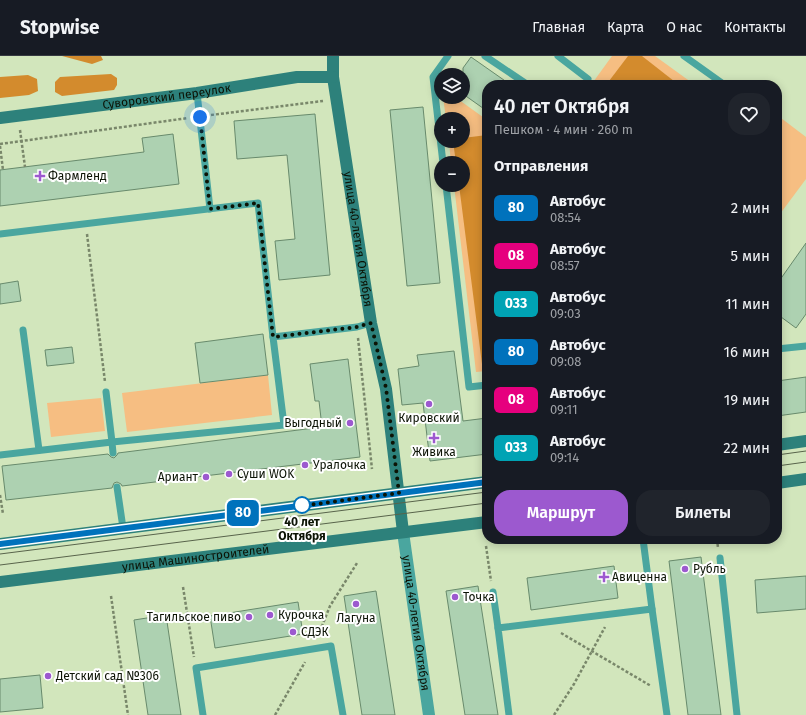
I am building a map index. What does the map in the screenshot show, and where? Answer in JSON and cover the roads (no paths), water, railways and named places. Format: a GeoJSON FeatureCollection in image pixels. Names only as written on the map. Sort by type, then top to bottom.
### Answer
{"type":"FeatureCollection","features":[{"type":"Feature","properties":{"kind":"main road","name":"улица 40-летия Октября"},"geometry":{"type":"LineString","coordinates":[[333,56],[333,77],[371,323],[386,388],[404,532]]}},
{"type":"Feature","properties":{"kind":"main road","name":"Суворовский переулок"},"geometry":{"type":"LineString","coordinates":[[0,118],[197,93],[297,77],[333,77]]}},
{"type":"Feature","properties":{"kind":"main road"},"geometry":{"type":"LineString","coordinates":[[782,444],[806,441]]}},
{"type":"Feature","properties":{"kind":"main road"},"geometry":{"type":"LineString","coordinates":[[782,482],[806,478]]}},
{"type":"Feature","properties":{"kind":"main road"},"geometry":{"type":"LineString","coordinates":[[0,544],[482,483]]}},
{"type":"Feature","properties":{"kind":"main road","name":"улица Машиностроителей"},"geometry":{"type":"LineString","coordinates":[[0,582],[482,523]]}},
{"type":"Feature","properties":{"kind":"street","name":"улица 40-летия Октября"},"geometry":{"type":"LineString","coordinates":[[404,532],[429,715]]}},
{"type":"Feature","properties":{"kind":"lane"},"geometry":{"type":"LineString","coordinates":[[442,156],[433,77],[448,56]]}},
{"type":"Feature","properties":{"kind":"lane"},"geometry":{"type":"LineString","coordinates":[[485,56],[521,80]]}},
{"type":"Feature","properties":{"kind":"lane"},"geometry":{"type":"LineString","coordinates":[[558,56],[588,79]]}},
{"type":"Feature","properties":{"kind":"lane"},"geometry":{"type":"LineString","coordinates":[[684,56],[718,80]]}},
{"type":"Feature","properties":{"kind":"lane"},"geometry":{"type":"LineString","coordinates":[[197,93],[210,209]]}},
{"type":"Feature","properties":{"kind":"lane"},"geometry":{"type":"LineString","coordinates":[[447,192],[469,387],[482,386]]}},
{"type":"Feature","properties":{"kind":"lane"},"geometry":{"type":"LineString","coordinates":[[0,234],[258,203],[284,425],[0,455]]}},
{"type":"Feature","properties":{"kind":"lane"},"geometry":{"type":"LineString","coordinates":[[273,337],[357,327],[371,323]]}},
{"type":"Feature","properties":{"kind":"lane"},"geometry":{"type":"LineString","coordinates":[[23,330],[39,450]]}},
{"type":"Feature","properties":{"kind":"lane"},"geometry":{"type":"LineString","coordinates":[[782,348],[806,346]]}},
{"type":"Feature","properties":{"kind":"lane"},"geometry":{"type":"LineString","coordinates":[[106,392],[113,453]]}},
{"type":"Feature","properties":{"kind":"lane"},"geometry":{"type":"LineString","coordinates":[[117,487],[123,528]]}},
{"type":"Feature","properties":{"kind":"lane"},"geometry":{"type":"LineString","coordinates":[[644,544],[667,715]]}},
{"type":"Feature","properties":{"kind":"lane"},"geometry":{"type":"LineString","coordinates":[[720,558],[737,715]]}},
{"type":"Feature","properties":{"kind":"lane"},"geometry":{"type":"LineString","coordinates":[[493,592],[509,715]]}},
{"type":"Feature","properties":{"kind":"lane"},"geometry":{"type":"LineString","coordinates":[[498,628],[652,609]]}},
{"type":"Feature","properties":{"kind":"lane"},"geometry":{"type":"LineString","coordinates":[[203,715],[196,668],[331,646],[343,715]]}},
{"type":"Feature","properties":{"kind":"tram line"},"geometry":{"type":"LineString","coordinates":[[782,454],[806,451]]}},
{"type":"Feature","properties":{"kind":"tram line"},"geometry":{"type":"LineString","coordinates":[[782,465],[806,462]]}},
{"type":"Feature","properties":{"kind":"tram line"},"geometry":{"type":"LineString","coordinates":[[0,554],[482,493]]}},
{"type":"Feature","properties":{"kind":"tram line"},"geometry":{"type":"LineString","coordinates":[[0,565],[482,504]]}},
{"type":"Feature","properties":{"kind":"place","name":"Фармленд"},"geometry":{"type":"Point","coordinates":[40,176]}},
{"type":"Feature","properties":{"kind":"place","name":"Кировский"},"geometry":{"type":"Point","coordinates":[429,404]}},
{"type":"Feature","properties":{"kind":"place","name":"Выгодный"},"geometry":{"type":"Point","coordinates":[350,423]}},
{"type":"Feature","properties":{"kind":"place","name":"Живика"},"geometry":{"type":"Point","coordinates":[434,438]}},
{"type":"Feature","properties":{"kind":"place","name":"Уралочка"},"geometry":{"type":"Point","coordinates":[305,465]}},
{"type":"Feature","properties":{"kind":"place","name":"Суши WOK"},"geometry":{"type":"Point","coordinates":[229,474]}},
{"type":"Feature","properties":{"kind":"place","name":"Ариант"},"geometry":{"type":"Point","coordinates":[206,477]}},
{"type":"Feature","properties":{"kind":"place","name":"40 лет Октября"},"geometry":{"type":"Point","coordinates":[302,505]}},
{"type":"Feature","properties":{"kind":"place","name":"Рубль"},"geometry":{"type":"Point","coordinates":[685,569]}},
{"type":"Feature","properties":{"kind":"place","name":"Авиценна"},"geometry":{"type":"Point","coordinates":[604,577]}},
{"type":"Feature","properties":{"kind":"place","name":"Точка"},"geometry":{"type":"Point","coordinates":[455,597]}},
{"type":"Feature","properties":{"kind":"place","name":"Лагуна"},"geometry":{"type":"Point","coordinates":[356,604]}},
{"type":"Feature","properties":{"kind":"place","name":"Курочка"},"geometry":{"type":"Point","coordinates":[270,615]}},
{"type":"Feature","properties":{"kind":"place","name":"Тагильское пиво"},"geometry":{"type":"Point","coordinates":[249,617]}},
{"type":"Feature","properties":{"kind":"place","name":"СДЭК"},"geometry":{"type":"Point","coordinates":[293,632]}},
{"type":"Feature","properties":{"kind":"place","name":"Детский сад №306"},"geometry":{"type":"Point","coordinates":[48,676]}}]}
